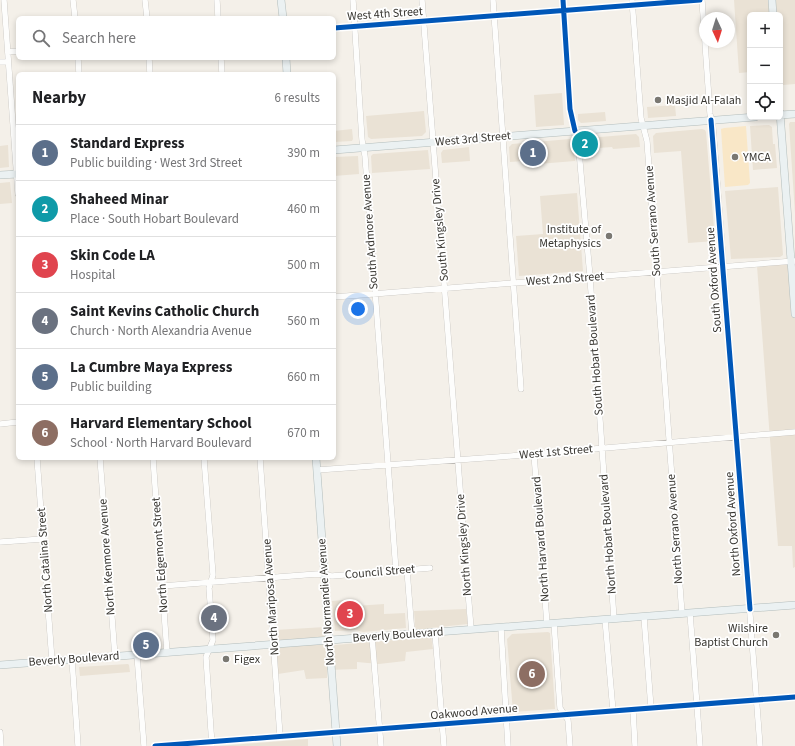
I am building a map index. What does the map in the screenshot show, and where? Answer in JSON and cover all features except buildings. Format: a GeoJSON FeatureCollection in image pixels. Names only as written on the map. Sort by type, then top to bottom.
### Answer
{"type":"FeatureCollection","features":[{"type":"Feature","properties":{"kind":"main road"},"geometry":{"type":"LineString","coordinates":[[281,0],[283,16]]}},
{"type":"Feature","properties":{"kind":"main road"},"geometry":{"type":"LineString","coordinates":[[772,0],[773,12]]}},
{"type":"Feature","properties":{"kind":"main road"},"geometry":{"type":"LineString","coordinates":[[286,60],[287,72]]}},
{"type":"Feature","properties":{"kind":"main road"},"geometry":{"type":"LineString","coordinates":[[783,114],[795,114]]}},
{"type":"Feature","properties":{"kind":"main road","name":"West 3rd Street"},"geometry":{"type":"LineString","coordinates":[[336,150],[747,118]]}},
{"type":"Feature","properties":{"kind":"main road"},"geometry":{"type":"LineString","coordinates":[[781,120],[793,261],[795,314]]}},
{"type":"Feature","properties":{"kind":"main road"},"geometry":{"type":"LineString","coordinates":[[0,175],[16,174]]}},
{"type":"Feature","properties":{"kind":"main road","name":"North Normandie Avenue"},"geometry":{"type":"LineString","coordinates":[[316,460],[337,746]]}},
{"type":"Feature","properties":{"kind":"main road","name":"Beverly Boulevard"},"geometry":{"type":"LineString","coordinates":[[0,665],[795,605]]}},
{"type":"Feature","properties":{"kind":"street"},"geometry":{"type":"LineString","coordinates":[[4,0],[16,162]]}},
{"type":"Feature","properties":{"kind":"street"},"geometry":{"type":"LineString","coordinates":[[74,0],[75,16]]}},
{"type":"Feature","properties":{"kind":"street"},"geometry":{"type":"LineString","coordinates":[[146,0],[147,16]]}},
{"type":"Feature","properties":{"kind":"street"},"geometry":{"type":"LineString","coordinates":[[217,0],[218,16]]}},
{"type":"Feature","properties":{"kind":"street","name":"South Ardmore Avenue"},"geometry":{"type":"LineString","coordinates":[[352,0],[396,571]]}},
{"type":"Feature","properties":{"kind":"street","name":"South Kingsley Drive"},"geometry":{"type":"LineString","coordinates":[[422,0],[458,460]]}},
{"type":"Feature","properties":{"kind":"street"},"geometry":{"type":"LineString","coordinates":[[493,0],[521,389]]}},
{"type":"Feature","properties":{"kind":"street","name":"South Hobart Boulevard"},"geometry":{"type":"LineString","coordinates":[[563,0],[570,109],[578,139],[590,277],[602,448]]}},
{"type":"Feature","properties":{"kind":"street","name":"West 4th Street"},"geometry":{"type":"LineString","coordinates":[[336,28],[423,22],[632,3],[701,0]]}},
{"type":"Feature","properties":{"kind":"street","name":"South Oxford Avenue"},"geometry":{"type":"LineString","coordinates":[[701,0],[711,120],[713,127],[736,438]]}},
{"type":"Feature","properties":{"kind":"street","name":"South Serrano Avenue"},"geometry":{"type":"LineString","coordinates":[[632,3],[640,111],[647,141],[669,443]]}},
{"type":"Feature","properties":{"kind":"street"},"geometry":{"type":"LineString","coordinates":[[8,52],[16,52]]}},
{"type":"Feature","properties":{"kind":"street"},"geometry":{"type":"LineString","coordinates":[[78,60],[79,72]]}},
{"type":"Feature","properties":{"kind":"street"},"geometry":{"type":"LineString","coordinates":[[149,60],[150,72]]}},
{"type":"Feature","properties":{"kind":"street"},"geometry":{"type":"LineString","coordinates":[[221,60],[222,72]]}},
{"type":"Feature","properties":{"kind":"street"},"geometry":{"type":"LineString","coordinates":[[0,62],[8,62]]}},
{"type":"Feature","properties":{"kind":"street","name":"West 2nd Street"},"geometry":{"type":"LineString","coordinates":[[336,297],[793,261]]}},
{"type":"Feature","properties":{"kind":"street"},"geometry":{"type":"LineString","coordinates":[[0,424],[16,422]]}},
{"type":"Feature","properties":{"kind":"street","name":"West 1st Street"},"geometry":{"type":"LineString","coordinates":[[317,470],[736,438],[795,432]]}},
{"type":"Feature","properties":{"kind":"street","name":"North Oxford Avenue"},"geometry":{"type":"LineString","coordinates":[[736,438],[760,746]]}},
{"type":"Feature","properties":{"kind":"street","name":"North Serrano Avenue"},"geometry":{"type":"LineString","coordinates":[[669,443],[682,614]]}},
{"type":"Feature","properties":{"kind":"street","name":"North Hobart Boulevard"},"geometry":{"type":"LineString","coordinates":[[602,448],[614,619]]}},
{"type":"Feature","properties":{"kind":"street","name":"North Harvard Boulevard"},"geometry":{"type":"LineString","coordinates":[[534,454],[550,624],[560,708],[568,720],[570,746]]}},
{"type":"Feature","properties":{"kind":"street","name":"North Catalina Street"},"geometry":{"type":"LineString","coordinates":[[37,460],[52,661]]}},
{"type":"Feature","properties":{"kind":"street","name":"North Kenmore Avenue"},"geometry":{"type":"LineString","coordinates":[[100,460],[115,657]]}},
{"type":"Feature","properties":{"kind":"street","name":"North Edgemont Street"},"geometry":{"type":"LineString","coordinates":[[153,460],[167,653]]}},
{"type":"Feature","properties":{"kind":"street"},"geometry":{"type":"LineString","coordinates":[[204,460],[213,575],[209,588],[213,640],[206,657],[211,744]]}},
{"type":"Feature","properties":{"kind":"street","name":"North Mariposa Avenue"},"geometry":{"type":"LineString","coordinates":[[260,460],[280,736]]}},
{"type":"Feature","properties":{"kind":"street","name":"North Kingsley Drive"},"geometry":{"type":"LineString","coordinates":[[458,460],[471,630]]}},
{"type":"Feature","properties":{"kind":"street"},"geometry":{"type":"LineString","coordinates":[[0,542],[43,539]]}},
{"type":"Feature","properties":{"kind":"street","name":"Council Street"},"geometry":{"type":"LineString","coordinates":[[162,586],[317,574],[332,576],[430,568]]}},
{"type":"Feature","properties":{"kind":"street"},"geometry":{"type":"LineString","coordinates":[[407,570],[412,634]]}},
{"type":"Feature","properties":{"kind":"street"},"geometry":{"type":"LineString","coordinates":[[690,613],[700,746]]}},
{"type":"Feature","properties":{"kind":"street"},"geometry":{"type":"LineString","coordinates":[[644,617],[652,708]]}},
{"type":"Feature","properties":{"kind":"street"},"geometry":{"type":"LineString","coordinates":[[605,619],[613,711]]}},
{"type":"Feature","properties":{"kind":"street"},"geometry":{"type":"LineString","coordinates":[[501,628],[508,719],[508,746]]}},
{"type":"Feature","properties":{"kind":"street"},"geometry":{"type":"LineString","coordinates":[[435,633],[444,746]]}},
{"type":"Feature","properties":{"kind":"street"},"geometry":{"type":"LineString","coordinates":[[372,637],[381,746]]}},
{"type":"Feature","properties":{"kind":"street"},"geometry":{"type":"LineString","coordinates":[[137,655],[144,746]]}},
{"type":"Feature","properties":{"kind":"street"},"geometry":{"type":"LineString","coordinates":[[72,660],[78,746]]}},
{"type":"Feature","properties":{"kind":"street","name":"Oakwood Avenue"},"geometry":{"type":"LineString","coordinates":[[154,746],[211,744],[280,736],[795,698]]}},
{"type":"Feature","properties":{"kind":"street"},"geometry":{"type":"LineString","coordinates":[[633,710],[635,746]]}},
{"type":"Feature","properties":{"kind":"street"},"geometry":{"type":"LineString","coordinates":[[0,732],[1,746]]}},
{"type":"Feature","properties":{"kind":"shaded area"},"geometry":{"type":"Polygon","coordinates":[[[734,0],[795,0],[795,84],[783,85],[783,12],[747,12],[747,72],[739,73],[734,0]]]}},
{"type":"Feature","properties":{"kind":"shaded area"},"geometry":{"type":"Polygon","coordinates":[[[562,93],[564,125],[536,127],[534,95],[562,93]]]}},
{"type":"Feature","properties":{"kind":"shaded area"},"geometry":{"type":"Polygon","coordinates":[[[675,105],[676,116],[648,118],[647,107],[675,105]]]}},
{"type":"Feature","properties":{"kind":"shaded area"},"geometry":{"type":"Polygon","coordinates":[[[424,111],[426,132],[422,136],[371,139],[368,137],[366,116],[424,111]]]}},
{"type":"Feature","properties":{"kind":"shaded area"},"geometry":{"type":"Polygon","coordinates":[[[605,112],[606,121],[581,123],[578,120],[578,114],[605,112]]]}},
{"type":"Feature","properties":{"kind":"shaded area"},"geometry":{"type":"Polygon","coordinates":[[[790,122],[795,122],[795,213],[789,124],[790,122]]]}},
{"type":"Feature","properties":{"kind":"shaded area"},"geometry":{"type":"Polygon","coordinates":[[[769,125],[772,127],[777,168],[753,170],[750,126],[769,125]]]}},
{"type":"Feature","properties":{"kind":"shaded area","name":"YMCA"},"geometry":{"type":"Polygon","coordinates":[[[746,126],[750,183],[748,185],[725,187],[721,129],[746,126]]]}},
{"type":"Feature","properties":{"kind":"shaded area"},"geometry":{"type":"Polygon","coordinates":[[[352,129],[352,141],[336,142],[336,131],[352,129]]]}},
{"type":"Feature","properties":{"kind":"shaded area"},"geometry":{"type":"Polygon","coordinates":[[[702,129],[706,132],[715,241],[688,243],[681,151],[654,153],[653,136],[656,133],[702,129]]]}},
{"type":"Feature","properties":{"kind":"shaded area"},"geometry":{"type":"Polygon","coordinates":[[[636,134],[639,137],[640,147],[585,149],[584,141],[588,138],[636,134]]]}},
{"type":"Feature","properties":{"kind":"shaded area"},"geometry":{"type":"Polygon","coordinates":[[[570,139],[573,143],[575,161],[538,164],[537,160],[510,162],[509,147],[512,144],[570,139]]]}},
{"type":"Feature","properties":{"kind":"shaded area"},"geometry":{"type":"Polygon","coordinates":[[[8,145],[9,167],[0,168],[0,146],[8,145]]]}},
{"type":"Feature","properties":{"kind":"shaded area"},"geometry":{"type":"Polygon","coordinates":[[[469,147],[470,161],[442,163],[441,153],[443,150],[469,147]]]}},
{"type":"Feature","properties":{"kind":"shaded area"},"geometry":{"type":"Polygon","coordinates":[[[428,150],[430,169],[372,173],[371,156],[373,154],[428,150]]]}},
{"type":"Feature","properties":{"kind":"shaded area"},"geometry":{"type":"Polygon","coordinates":[[[358,156],[359,174],[336,176],[336,157],[358,156]]]}},
{"type":"Feature","properties":{"kind":"shaded area"},"geometry":{"type":"Polygon","coordinates":[[[10,182],[12,203],[0,204],[0,183],[10,182]]]}},
{"type":"Feature","properties":{"kind":"shaded area"},"geometry":{"type":"Polygon","coordinates":[[[778,187],[783,255],[780,257],[731,259],[725,191],[778,187]]]}},
{"type":"Feature","properties":{"kind":"shaded area"},"geometry":{"type":"Polygon","coordinates":[[[577,193],[583,271],[519,276],[516,236],[543,234],[540,196],[577,193]]]}},
{"type":"Feature","properties":{"kind":"shaded area"},"geometry":{"type":"Polygon","coordinates":[[[795,263],[795,567],[793,568],[792,546],[778,546],[757,266],[795,263]]]}},
{"type":"Feature","properties":{"kind":"shaded area"},"geometry":{"type":"Polygon","coordinates":[[[354,599],[355,606],[384,604],[384,614],[405,613],[406,628],[363,632],[355,630],[335,631],[332,601],[354,599]]]}},
{"type":"Feature","properties":{"kind":"shaded area"},"geometry":{"type":"Polygon","coordinates":[[[466,609],[468,624],[430,628],[433,649],[406,652],[405,661],[379,664],[357,662],[357,669],[327,670],[327,678],[306,679],[304,670],[278,674],[275,630],[325,627],[324,646],[416,638],[414,611],[466,609]]]}},
{"type":"Feature","properties":{"kind":"shaded area"},"geometry":{"type":"Polygon","coordinates":[[[550,633],[555,709],[513,712],[507,639],[512,634],[550,633]]]}},
{"type":"Feature","properties":{"kind":"shaded area"},"geometry":{"type":"Polygon","coordinates":[[[128,664],[130,672],[80,676],[79,667],[128,664]]]}},
{"type":"Feature","properties":{"kind":"shaded area"},"geometry":{"type":"Polygon","coordinates":[[[308,739],[308,746],[219,746],[308,739]]]}},
{"type":"Feature","properties":{"kind":"cycle path"},"geometry":{"type":"LineString","coordinates":[[563,0],[570,109],[575,131]]}},
{"type":"Feature","properties":{"kind":"cycle path"},"geometry":{"type":"LineString","coordinates":[[336,28],[700,0]]}},
{"type":"Feature","properties":{"kind":"cycle path"},"geometry":{"type":"LineString","coordinates":[[711,120],[750,609]]}},
{"type":"Feature","properties":{"kind":"cycle path"},"geometry":{"type":"LineString","coordinates":[[155,746],[795,697]]}},
{"type":"Feature","properties":{"kind":"place","name":"Masjid Al-Falah"},"geometry":{"type":"Point","coordinates":[658,100]}},
{"type":"Feature","properties":{"kind":"place","name":"Shaheed Minar"},"geometry":{"type":"Point","coordinates":[585,144]}},
{"type":"Feature","properties":{"kind":"place","name":"Standard Express"},"geometry":{"type":"Point","coordinates":[533,153]}},
{"type":"Feature","properties":{"kind":"place","name":"YMCA"},"geometry":{"type":"Point","coordinates":[735,157]}},
{"type":"Feature","properties":{"kind":"place","name":"Institute of Metaphysics"},"geometry":{"type":"Point","coordinates":[609,236]}},
{"type":"Feature","properties":{"kind":"place","name":"Skin Code LA"},"geometry":{"type":"Point","coordinates":[350,614]}},
{"type":"Feature","properties":{"kind":"place","name":"Saint Kevins Catholic Church"},"geometry":{"type":"Point","coordinates":[214,618]}},
{"type":"Feature","properties":{"kind":"place","name":"Wilshire Baptist Church"},"geometry":{"type":"Point","coordinates":[776,635]}},
{"type":"Feature","properties":{"kind":"place","name":"La Cumbre Maya Express"},"geometry":{"type":"Point","coordinates":[146,645]}},
{"type":"Feature","properties":{"kind":"place","name":"Figex"},"geometry":{"type":"Point","coordinates":[226,659]}},
{"type":"Feature","properties":{"kind":"place","name":"Harvard Elementary School"},"geometry":{"type":"Point","coordinates":[532,674]}}]}
